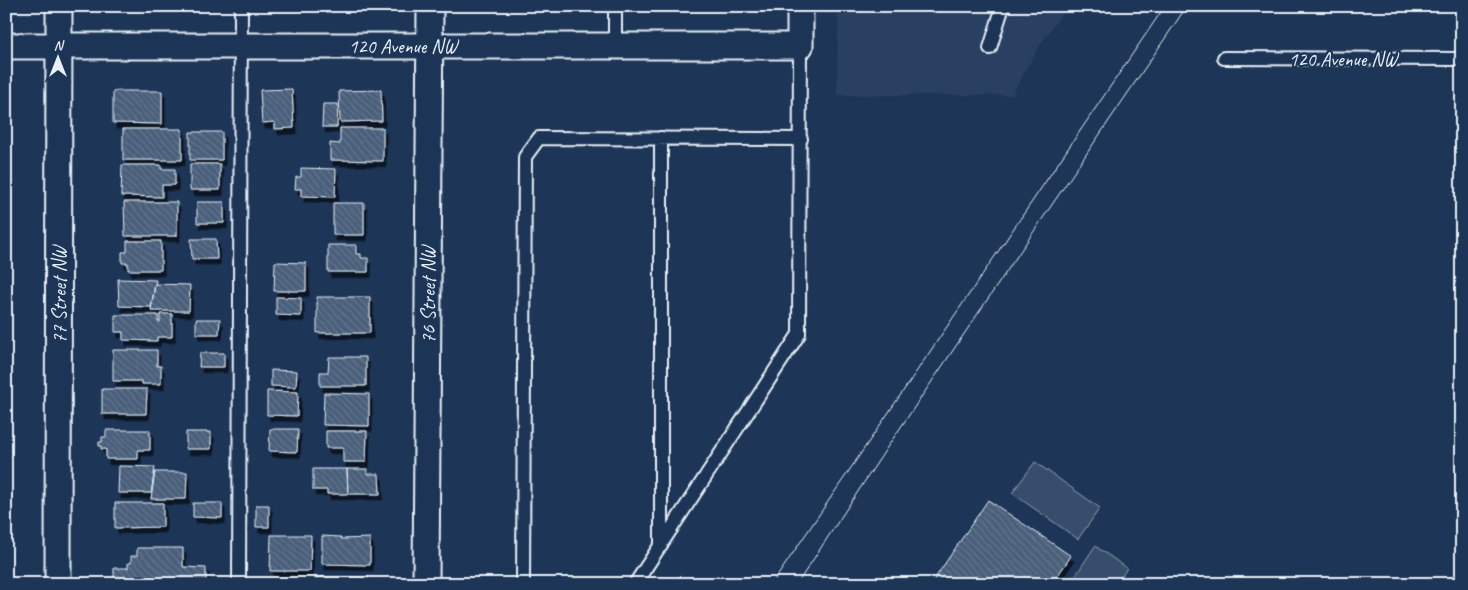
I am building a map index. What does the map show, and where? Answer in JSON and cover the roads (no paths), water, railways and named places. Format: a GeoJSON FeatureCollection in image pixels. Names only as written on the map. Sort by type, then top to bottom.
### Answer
{"type":"FeatureCollection","features":[{"type":"Feature","properties":{"kind":"street","name":"77 Street NW"},"geometry":{"type":"LineString","coordinates":[[58,584],[59,6]]}},
{"type":"Feature","properties":{"kind":"street","name":"76 Street NW"},"geometry":{"type":"LineString","coordinates":[[426,584],[430,6]]}},
{"type":"Feature","properties":{"kind":"street"},"geometry":{"type":"LineString","coordinates":[[800,6],[800,46]]}},
{"type":"Feature","properties":{"kind":"street","name":"120 Avenue NW"},"geometry":{"type":"LineString","coordinates":[[6,46],[800,46]]}},
{"type":"Feature","properties":{"kind":"lane"},"geometry":{"type":"LineString","coordinates":[[239,584],[241,6]]}},
{"type":"Feature","properties":{"kind":"lane"},"geometry":{"type":"LineString","coordinates":[[615,6],[615,46]]}},
{"type":"Feature","properties":{"kind":"lane"},"geometry":{"type":"LineString","coordinates":[[990,48],[1003,6]]}},
{"type":"Feature","properties":{"kind":"lane"},"geometry":{"type":"LineString","coordinates":[[635,584],[799,334],[800,46]]}},
{"type":"Feature","properties":{"kind":"lane","name":"120 Avenue NW"},"geometry":{"type":"LineString","coordinates":[[1224,58],[1462,59]]}},
{"type":"Feature","properties":{"kind":"lane"},"geometry":{"type":"LineString","coordinates":[[523,584],[525,157],[538,138],[801,139]]}},
{"type":"Feature","properties":{"kind":"lane"},"geometry":{"type":"LineString","coordinates":[[661,138],[661,546]]}},
{"type":"Feature","properties":{"kind":"tram line"},"geometry":{"type":"LineString","coordinates":[[772,584],[1165,6]]}},
{"type":"Feature","properties":{"kind":"tram line"},"geometry":{"type":"LineString","coordinates":[[797,584],[888,446],[1187,6]]}}]}
